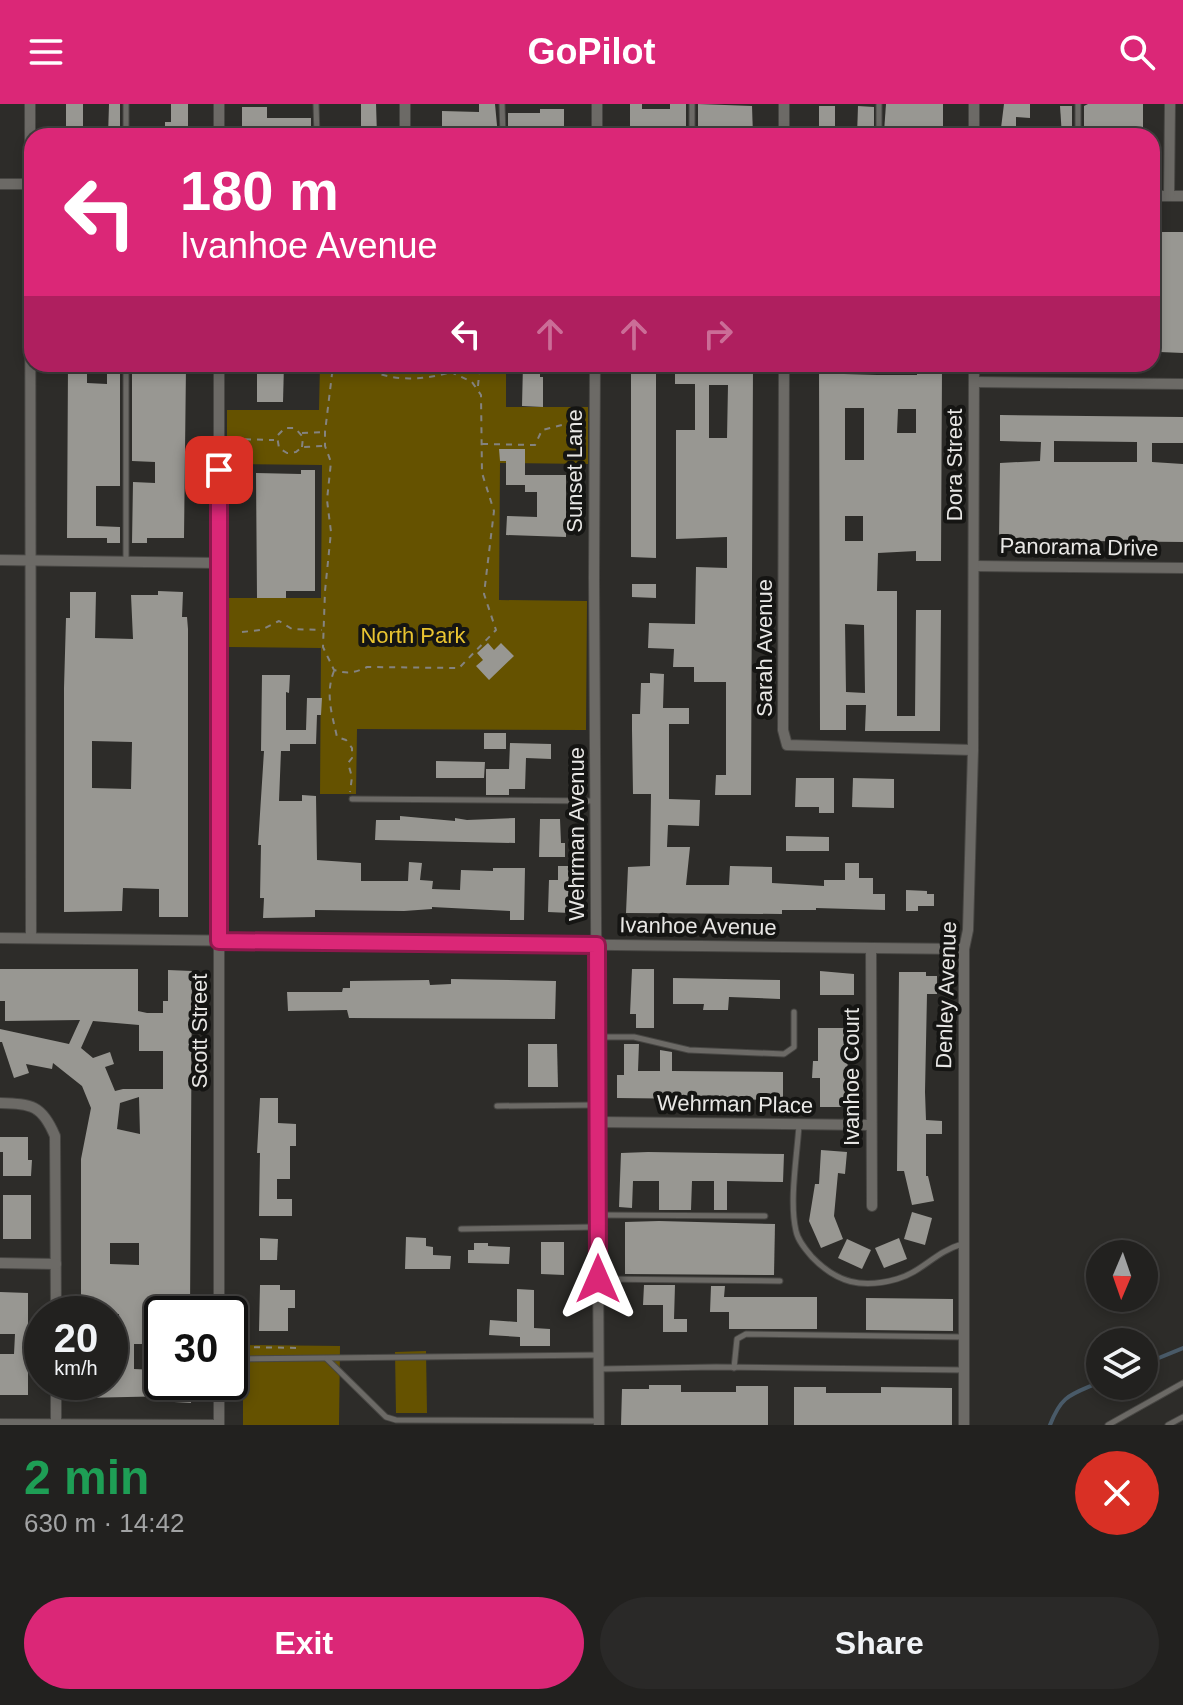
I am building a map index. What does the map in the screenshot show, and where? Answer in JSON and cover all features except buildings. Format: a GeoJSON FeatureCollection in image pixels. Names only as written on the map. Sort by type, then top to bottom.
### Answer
{"type":"FeatureCollection","features":[{"type":"Feature","properties":{"kind":"street"},"geometry":{"type":"LineString","coordinates":[[30,104],[30,128]]}},
{"type":"Feature","properties":{"kind":"street"},"geometry":{"type":"LineString","coordinates":[[219,104],[219,128]]}},
{"type":"Feature","properties":{"kind":"street"},"geometry":{"type":"LineString","coordinates":[[405,104],[405,128]]}},
{"type":"Feature","properties":{"kind":"street"},"geometry":{"type":"LineString","coordinates":[[597,104],[597,128]]}},
{"type":"Feature","properties":{"kind":"street"},"geometry":{"type":"LineString","coordinates":[[784,104],[784,128]]}},
{"type":"Feature","properties":{"kind":"street"},"geometry":{"type":"LineString","coordinates":[[974,104],[974,128]]}},
{"type":"Feature","properties":{"kind":"street"},"geometry":{"type":"LineString","coordinates":[[1169,196],[1170,104]]}},
{"type":"Feature","properties":{"kind":"street"},"geometry":{"type":"LineString","coordinates":[[0,184],[24,184]]}},
{"type":"Feature","properties":{"kind":"street"},"geometry":{"type":"LineString","coordinates":[[1160,196],[1183,196]]}},
{"type":"Feature","properties":{"kind":"street"},"geometry":{"type":"LineString","coordinates":[[31,372],[31,938]]}},
{"type":"Feature","properties":{"kind":"street","name":"Scott Street"},"geometry":{"type":"LineString","coordinates":[[219,372],[219,1296]]}},
{"type":"Feature","properties":{"kind":"street","name":"Sunset Lane"},"geometry":{"type":"LineString","coordinates":[[594,578],[595,372]]}},
{"type":"Feature","properties":{"kind":"street","name":"Sarah Avenue"},"geometry":{"type":"LineString","coordinates":[[784,372],[783,730],[787,745],[973,750]]}},
{"type":"Feature","properties":{"kind":"street","name":"Dora Street"},"geometry":{"type":"LineString","coordinates":[[974,372],[974,566]]}},
{"type":"Feature","properties":{"kind":"street"},"geometry":{"type":"LineString","coordinates":[[975,382],[1183,384]]}},
{"type":"Feature","properties":{"kind":"street"},"geometry":{"type":"LineString","coordinates":[[0,560],[219,563]]}},
{"type":"Feature","properties":{"kind":"street","name":"Denley Avenue"},"geometry":{"type":"LineString","coordinates":[[964,1425],[964,949],[968,930],[973,750],[974,566]]}},
{"type":"Feature","properties":{"kind":"street","name":"Panorama Drive"},"geometry":{"type":"LineString","coordinates":[[974,566],[1183,568]]}},
{"type":"Feature","properties":{"kind":"street","name":"Wehrman Avenue"},"geometry":{"type":"LineString","coordinates":[[594,578],[599,1423]]}},
{"type":"Feature","properties":{"kind":"street","name":"Ivanhoe Avenue"},"geometry":{"type":"LineString","coordinates":[[0,938],[964,949]]}},
{"type":"Feature","properties":{"kind":"street","name":"Ivanhoe Court"},"geometry":{"type":"LineString","coordinates":[[871,948],[872,1206]]}},
{"type":"Feature","properties":{"kind":"street"},"geometry":{"type":"LineString","coordinates":[[0,1103],[33,1106],[43,1112],[55,1136],[56,1296]]}},
{"type":"Feature","properties":{"kind":"street","name":"Wehrman Place"},"geometry":{"type":"LineString","coordinates":[[597,1122],[871,1125]]}},
{"type":"Feature","properties":{"kind":"street"},"geometry":{"type":"LineString","coordinates":[[0,1263],[56,1264]]}},
{"type":"Feature","properties":{"kind":"street"},"geometry":{"type":"LineString","coordinates":[[56,1400],[56,1425]]}},
{"type":"Feature","properties":{"kind":"street"},"geometry":{"type":"LineString","coordinates":[[0,1424],[219,1425],[219,1400]]}},
{"type":"Feature","properties":{"kind":"lane"},"geometry":{"type":"LineString","coordinates":[[126,104],[126,128]]}},
{"type":"Feature","properties":{"kind":"lane"},"geometry":{"type":"LineString","coordinates":[[316,104],[317,128]]}},
{"type":"Feature","properties":{"kind":"lane"},"geometry":{"type":"LineString","coordinates":[[502,104],[503,128]]}},
{"type":"Feature","properties":{"kind":"lane"},"geometry":{"type":"LineString","coordinates":[[692,104],[692,128]]}},
{"type":"Feature","properties":{"kind":"lane"},"geometry":{"type":"LineString","coordinates":[[879,104],[879,128]]}},
{"type":"Feature","properties":{"kind":"lane"},"geometry":{"type":"LineString","coordinates":[[1078,104],[1078,128]]}},
{"type":"Feature","properties":{"kind":"lane"},"geometry":{"type":"LineString","coordinates":[[126,372],[126,562]]}},
{"type":"Feature","properties":{"kind":"lane"},"geometry":{"type":"LineString","coordinates":[[352,799],[596,801]]}},
{"type":"Feature","properties":{"kind":"lane"},"geometry":{"type":"LineString","coordinates":[[597,1037],[634,1037],[689,1050],[784,1054],[794,1047],[794,1012]]}},
{"type":"Feature","properties":{"kind":"lane"},"geometry":{"type":"LineString","coordinates":[[497,1106],[597,1105]]}},
{"type":"Feature","properties":{"kind":"lane"},"geometry":{"type":"LineString","coordinates":[[799,1124],[794,1212],[796,1234],[825,1270],[841,1280],[870,1284],[897,1279],[921,1268],[945,1249],[963,1244]]}},
{"type":"Feature","properties":{"kind":"lane"},"geometry":{"type":"LineString","coordinates":[[598,1215],[765,1216]]}},
{"type":"Feature","properties":{"kind":"lane"},"geometry":{"type":"LineString","coordinates":[[461,1229],[598,1227]]}},
{"type":"Feature","properties":{"kind":"lane"},"geometry":{"type":"LineString","coordinates":[[598,1279],[780,1281]]}},
{"type":"Feature","properties":{"kind":"lane"},"geometry":{"type":"LineString","coordinates":[[734,1368],[737,1339],[746,1334],[964,1337]]}},
{"type":"Feature","properties":{"kind":"lane"},"geometry":{"type":"LineString","coordinates":[[248,1359],[599,1355]]}},
{"type":"Feature","properties":{"kind":"lane"},"geometry":{"type":"LineString","coordinates":[[326,1358],[386,1417],[396,1420],[599,1423]]}},
{"type":"Feature","properties":{"kind":"lane"},"geometry":{"type":"LineString","coordinates":[[599,1369],[964,1370]]}},
{"type":"Feature","properties":{"kind":"lane"},"geometry":{"type":"LineString","coordinates":[[1108,1425],[1183,1383]]}},
{"type":"Feature","properties":{"kind":"lane"},"geometry":{"type":"LineString","coordinates":[[1167,1425],[1183,1417]]}},
{"type":"Feature","properties":{"kind":"path"},"geometry":{"type":"LineString","coordinates":[[334,372],[325,432],[325,446],[331,462],[327,500],[331,532],[323,647],[334,670],[328,699],[337,737],[346,740],[352,748],[352,758],[348,763],[352,777],[349,790],[352,799]]}},
{"type":"Feature","properties":{"kind":"path"},"geometry":{"type":"LineString","coordinates":[[373,372],[396,377],[427,377],[451,372],[466,377],[478,388]]}},
{"type":"Feature","properties":{"kind":"path"},"geometry":{"type":"LineString","coordinates":[[334,670],[344,673],[367,667],[459,668],[496,630],[484,594],[494,511],[483,480],[479,372]]}},
{"type":"Feature","properties":{"kind":"path"},"geometry":{"type":"LineString","coordinates":[[481,444],[535,445],[542,430],[550,427],[595,426]]}},
{"type":"Feature","properties":{"kind":"path"},"geometry":{"type":"LineString","coordinates":[[325,432],[301,433],[295,428],[285,428],[276,440],[279,448],[287,453],[296,452],[302,447],[325,446]]}},
{"type":"Feature","properties":{"kind":"path"},"geometry":{"type":"LineString","coordinates":[[301,433],[302,447]]}},
{"type":"Feature","properties":{"kind":"path"},"geometry":{"type":"LineString","coordinates":[[219,439],[276,440]]}},
{"type":"Feature","properties":{"kind":"path"},"geometry":{"type":"LineString","coordinates":[[242,632],[261,630],[279,621],[292,629],[323,630]]}},
{"type":"Feature","properties":{"kind":"path"},"geometry":{"type":"LineString","coordinates":[[248,1347],[311,1349]]}},
{"type":"Feature","properties":{"kind":"green space","name":"North Park"},"geometry":{"type":"Polygon","coordinates":[[[320,372],[506,372],[506,407],[588,407],[588,464],[500,463],[499,600],[587,601],[586,730],[357,729],[356,794],[320,794],[321,648],[229,647],[229,598],[321,598],[322,465],[227,464],[227,410],[319,410],[320,372]]]}},
{"type":"Feature","properties":{"kind":"green space"},"geometry":{"type":"Polygon","coordinates":[[[248,1345],[340,1346],[339,1425],[243,1425],[243,1400],[248,1400],[248,1345]]]}},
{"type":"Feature","properties":{"kind":"green space"},"geometry":{"type":"Polygon","coordinates":[[[426,1351],[427,1413],[396,1413],[395,1352],[426,1351]]]}},
{"type":"Feature","properties":{"kind":"waterway"},"geometry":{"type":"LineString","coordinates":[[1158,1358],[1183,1348]]}},
{"type":"Feature","properties":{"kind":"waterway"},"geometry":{"type":"LineString","coordinates":[[1050,1425],[1063,1401],[1086,1388]]}},
{"type":"Feature","properties":{"kind":"route"},"geometry":{"type":"LineString","coordinates":[[219,470],[219,941],[597,945],[598,1279]]}}]}
